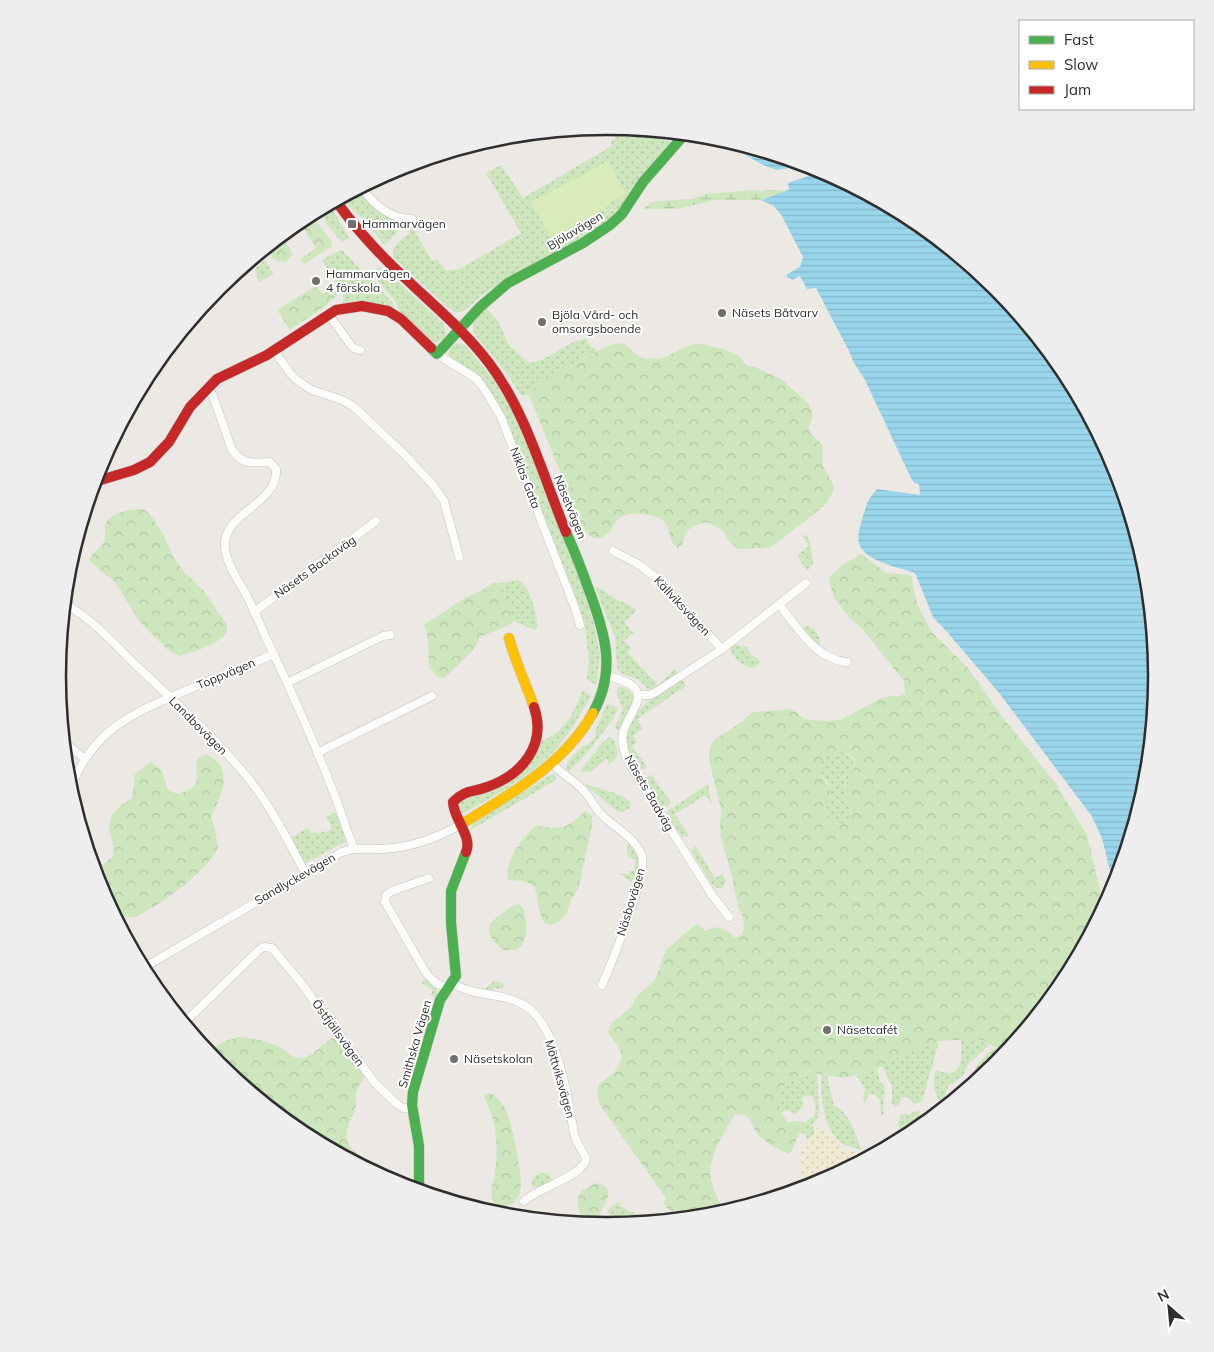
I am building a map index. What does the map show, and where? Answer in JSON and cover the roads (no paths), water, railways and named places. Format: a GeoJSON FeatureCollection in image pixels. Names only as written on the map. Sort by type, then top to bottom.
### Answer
{"type":"FeatureCollection","features":[{"type":"Feature","properties":{"kind":"street","name":"Bjölavägen"},"geometry":{"type":"LineString","coordinates":[[437,354],[480,307],[508,283],[583,243],[610,225],[622,214],[644,182],[680,140]]}},
{"type":"Feature","properties":{"kind":"street"},"geometry":{"type":"LineString","coordinates":[[365,193],[372,202],[386,212],[402,219],[412,219]]}},
{"type":"Feature","properties":{"kind":"street","name":"Näsetvägen"},"geometry":{"type":"LineString","coordinates":[[340,206],[369,243],[459,330],[492,367],[517,410],[578,558],[601,623],[607,648],[607,676],[595,711],[585,727],[552,764],[460,825]]}},
{"type":"Feature","properties":{"kind":"street"},"geometry":{"type":"LineString","coordinates":[[103,479],[134,470],[155,458],[169,442],[190,408],[208,388],[225,374],[274,350],[336,310],[356,306],[388,311],[402,319],[437,354]]}},
{"type":"Feature","properties":{"kind":"street"},"geometry":{"type":"LineString","coordinates":[[329,315],[353,348],[360,350]]}},
{"type":"Feature","properties":{"kind":"street"},"geometry":{"type":"LineString","coordinates":[[274,350],[289,372],[298,381],[312,390],[342,400],[353,406],[404,454],[433,485],[444,502],[459,557]]}},
{"type":"Feature","properties":{"kind":"street","name":"Niklas Gata"},"geometry":{"type":"LineString","coordinates":[[437,354],[477,379],[496,409],[512,444],[580,625]]}},
{"type":"Feature","properties":{"kind":"street"},"geometry":{"type":"LineString","coordinates":[[208,388],[232,450],[244,462],[270,462],[276,470],[274,480],[267,494],[237,520],[229,532],[225,544],[229,562],[287,683],[333,791],[354,848]]}},
{"type":"Feature","properties":{"kind":"street","name":"Näsets Backaväg"},"geometry":{"type":"LineString","coordinates":[[254,612],[376,521]]}},
{"type":"Feature","properties":{"kind":"street","name":"Källviksvägen"},"geometry":{"type":"LineString","coordinates":[[613,551],[638,564],[654,576],[722,649]]}},
{"type":"Feature","properties":{"kind":"street"},"geometry":{"type":"LineString","coordinates":[[607,676],[631,684],[638,695],[650,695],[722,649],[806,583]]}},
{"type":"Feature","properties":{"kind":"street"},"geometry":{"type":"LineString","coordinates":[[779,604],[818,650],[834,660],[847,662]]}},
{"type":"Feature","properties":{"kind":"street","name":"Landbovägen"},"geometry":{"type":"LineString","coordinates":[[71,607],[83,615],[218,744],[258,791],[305,872]]}},
{"type":"Feature","properties":{"kind":"street"},"geometry":{"type":"LineString","coordinates":[[287,683],[383,636],[390,635]]}},
{"type":"Feature","properties":{"kind":"street","name":"Smithska Vägen"},"geometry":{"type":"LineString","coordinates":[[419,1183],[419,1146],[412,1098],[439,1006],[456,976],[451,922],[451,892],[468,848],[466,837],[452,805],[458,796],[488,787],[510,776],[530,758],[536,746],[538,728],[536,712],[509,638]]}},
{"type":"Feature","properties":{"kind":"street","name":"Toppvägen"},"geometry":{"type":"LineString","coordinates":[[76,777],[85,759],[100,741],[122,721],[140,710],[274,654]]}},
{"type":"Feature","properties":{"kind":"street","name":"Näsets Badväg"},"geometry":{"type":"LineString","coordinates":[[638,695],[638,702],[626,722],[623,732],[622,742],[626,756],[636,776],[707,887],[729,916]]}},
{"type":"Feature","properties":{"kind":"street"},"geometry":{"type":"LineString","coordinates":[[317,753],[432,696]]}},
{"type":"Feature","properties":{"kind":"street"},"geometry":{"type":"LineString","coordinates":[[71,748],[85,759]]}},
{"type":"Feature","properties":{"kind":"street","name":"Näsbovägen"},"geometry":{"type":"LineString","coordinates":[[552,764],[584,791],[596,810],[634,843],[643,857],[644,863],[636,890],[602,986]]}},
{"type":"Feature","properties":{"kind":"street","name":"Sandlyckevägen"},"geometry":{"type":"LineString","coordinates":[[150,964],[342,852],[354,848],[412,845],[446,833],[460,825]]}},
{"type":"Feature","properties":{"kind":"street"},"geometry":{"type":"LineString","coordinates":[[429,878],[392,891],[386,895],[385,902],[426,973],[436,983],[449,986]]}},
{"type":"Feature","properties":{"kind":"street","name":"Östfjällsvägen"},"geometry":{"type":"LineString","coordinates":[[189,1019],[260,949],[269,947],[278,952],[375,1083],[397,1104],[403,1108],[413,1110]]}},
{"type":"Feature","properties":{"kind":"street","name":"Möttviksvägen"},"geometry":{"type":"LineString","coordinates":[[449,986],[500,996],[524,1005],[539,1019],[553,1045],[575,1135],[586,1161],[582,1166],[561,1180],[529,1195],[524,1200]]}},
{"type":"Feature","properties":{"kind":"water"},"geometry":{"type":"Polygon","coordinates":[[[742,153],[791,168],[777,170],[763,165],[742,153]]]}},
{"type":"Feature","properties":{"kind":"water"},"geometry":{"type":"Polygon","coordinates":[[[811,175],[846,191],[907,226],[964,269],[1014,319],[1057,376],[1092,437],[1107,469],[1129,536],[1137,571],[1147,641],[1148,676],[1147,711],[1137,781],[1129,816],[1111,873],[1102,838],[1091,815],[1000,694],[933,617],[915,573],[874,559],[862,549],[859,543],[859,531],[866,507],[877,489],[920,495],[919,484],[914,483],[910,476],[865,380],[854,363],[816,288],[807,289],[800,276],[792,280],[786,275],[800,267],[803,257],[782,216],[774,206],[761,200],[789,190],[788,183],[811,175]]]}},
{"type":"Feature","properties":{"kind":"place","name":"Hammarvägen"},"geometry":{"type":"Point","coordinates":[352,224]}},
{"type":"Feature","properties":{"kind":"place","name":"Hammarvägen 4 förskola"},"geometry":{"type":"Point","coordinates":[316,281]}},
{"type":"Feature","properties":{"kind":"place","name":"Näsets Båtvarv"},"geometry":{"type":"Point","coordinates":[722,313]}},
{"type":"Feature","properties":{"kind":"place","name":"Bjöla Vård- och omsorgsboende"},"geometry":{"type":"Point","coordinates":[542,322]}},
{"type":"Feature","properties":{"kind":"place","name":"Näsetcafét"},"geometry":{"type":"Point","coordinates":[827,1030]}},
{"type":"Feature","properties":{"kind":"place","name":"Näsetskolan"},"geometry":{"type":"Point","coordinates":[454,1059]}}]}
